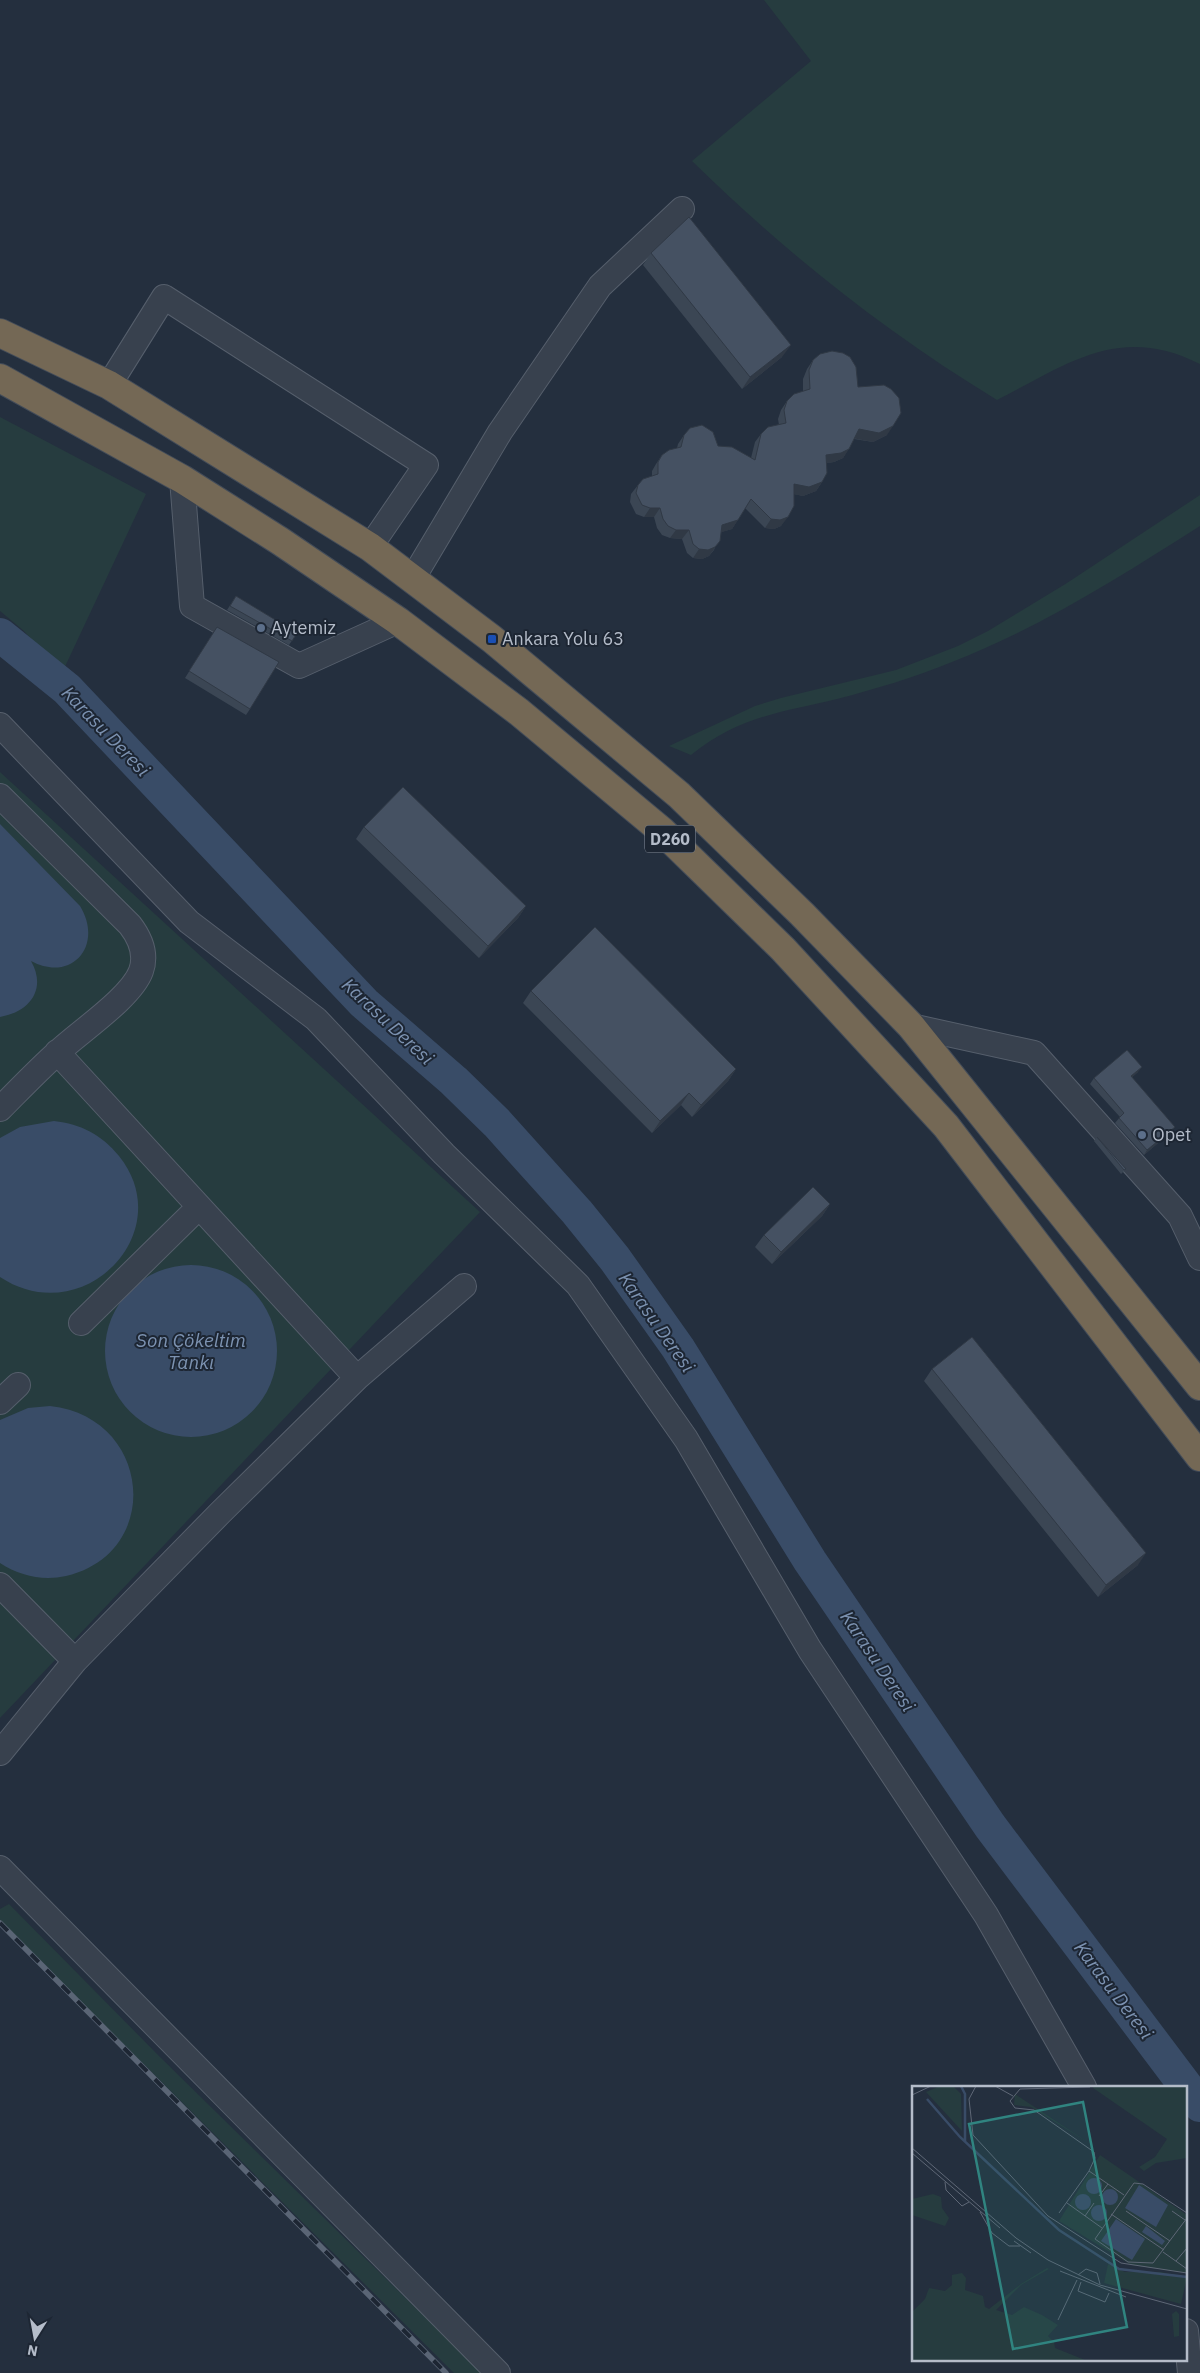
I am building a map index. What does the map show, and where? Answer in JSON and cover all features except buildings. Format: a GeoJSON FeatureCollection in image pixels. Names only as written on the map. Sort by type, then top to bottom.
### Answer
{"type":"FeatureCollection","features":[{"type":"Feature","properties":{"kind":"highway","name":"D260"},"geometry":{"type":"LineString","coordinates":[[0,333],[109,385],[370,547],[413,578],[520,662],[679,795],[802,914],[911,1026],[1200,1386]]}},
{"type":"Feature","properties":{"kind":"highway","name":"D260"},"geometry":{"type":"LineString","coordinates":[[0,378],[182,479],[280,541],[398,621],[519,712],[662,831],[783,949],[946,1126],[1200,1457]]}},
{"type":"Feature","properties":{"kind":"lane"},"geometry":{"type":"LineString","coordinates":[[413,578],[500,432],[600,286],[682,209]]}},
{"type":"Feature","properties":{"kind":"lane"},"geometry":{"type":"LineString","coordinates":[[109,385],[164,297],[426,465],[370,547]]}},
{"type":"Feature","properties":{"kind":"lane"},"geometry":{"type":"LineString","coordinates":[[182,479],[192,606],[299,666],[398,621]]}},
{"type":"Feature","properties":{"kind":"lane"},"geometry":{"type":"LineString","coordinates":[[0,725],[189,922],[316,1019],[444,1154],[578,1286],[686,1439],[810,1650],[986,1914],[1083,2086]]}},
{"type":"Feature","properties":{"kind":"lane"},"geometry":{"type":"LineString","coordinates":[[0,796],[130,925],[142,946],[142,969],[130,990],[57,1052],[0,1109]]}},
{"type":"Feature","properties":{"kind":"lane"},"geometry":{"type":"LineString","coordinates":[[911,1026],[1034,1053],[1180,1216],[1200,1258]]}},
{"type":"Feature","properties":{"kind":"lane"},"geometry":{"type":"LineString","coordinates":[[57,1052],[357,1378]]}},
{"type":"Feature","properties":{"kind":"lane"},"geometry":{"type":"LineString","coordinates":[[81,1323],[199,1206]]}},
{"type":"Feature","properties":{"kind":"lane"},"geometry":{"type":"LineString","coordinates":[[0,1753],[75,1661],[357,1378],[464,1286]]}},
{"type":"Feature","properties":{"kind":"lane"},"geometry":{"type":"LineString","coordinates":[[0,1402],[18,1385]]}},
{"type":"Feature","properties":{"kind":"lane"},"geometry":{"type":"LineString","coordinates":[[0,1585],[75,1661]]}},
{"type":"Feature","properties":{"kind":"lane"},"geometry":{"type":"LineString","coordinates":[[0,1868],[498,2373]]}},
{"type":"Feature","properties":{"kind":"lane"},"geometry":{"type":"LineString","coordinates":[[1188,2352],[1190,2373]]}},
{"type":"Feature","properties":{"kind":"green space"},"geometry":{"type":"Polygon","coordinates":[[[764,0],[1200,0],[1200,364],[1171,352],[1144,347],[1119,348],[1095,353],[1071,362],[997,400],[915,347],[838,290],[800,259],[692,161],[811,61],[764,0]]]}},
{"type":"Feature","properties":{"kind":"green space"},"geometry":{"type":"Polygon","coordinates":[[[0,417],[146,494],[62,673],[24,631],[0,611],[0,417]]]}},
{"type":"Feature","properties":{"kind":"green space"},"geometry":{"type":"Polygon","coordinates":[[[1200,495],[1200,526],[1110,582],[1017,633],[952,662],[910,678],[743,724],[709,742],[691,755],[669,746],[755,706],[896,670],[958,646],[988,631],[1067,583],[1200,495]]]}},
{"type":"Feature","properties":{"kind":"green space"},"geometry":{"type":"Polygon","coordinates":[[[0,772],[480,1212],[0,1718],[0,772]]]}},
{"type":"Feature","properties":{"kind":"green space"},"geometry":{"type":"Polygon","coordinates":[[[9,1904],[159,2056],[482,2373],[454,2373],[0,1921],[0,1909],[9,1904]]]}},
{"type":"Feature","properties":{"kind":"water"},"geometry":{"type":"Polygon","coordinates":[[[0,824],[80,906],[86,920],[88,934],[86,946],[80,956],[71,964],[59,967],[46,967],[31,961],[37,981],[33,998],[20,1010],[0,1017],[0,824]]]}},
{"type":"Feature","properties":{"kind":"water"},"geometry":{"type":"Polygon","coordinates":[[[54,1121],[82,1128],[98,1136],[119,1156],[135,1185],[138,1215],[130,1242],[114,1266],[90,1283],[62,1292],[31,1291],[0,1277],[0,1138],[20,1127],[54,1121]]]}},
{"type":"Feature","properties":{"kind":"water","name":"Son Çökeltim Tankı"},"geometry":{"type":"Polygon","coordinates":[[[183,1265],[199,1265],[232,1275],[252,1290],[267,1310],[275,1334],[277,1351],[275,1368],[267,1392],[252,1412],[232,1427],[216,1433],[199,1437],[183,1437],[150,1427],[125,1406],[115,1392],[109,1376],[105,1359],[105,1343],[115,1310],[136,1285],[150,1275],[166,1269],[183,1265]]]}},
{"type":"Feature","properties":{"kind":"water"},"geometry":{"type":"Polygon","coordinates":[[[50,1406],[84,1416],[109,1434],[126,1459],[133,1486],[131,1515],[119,1541],[98,1563],[66,1576],[40,1578],[16,1571],[0,1563],[0,1420],[28,1408],[50,1406]]]}},
{"type":"Feature","properties":{"kind":"waterway","name":"Karasu Deresi"},"geometry":{"type":"LineString","coordinates":[[0,635],[67,689],[364,1003],[454,1081],[497,1123],[577,1212],[615,1259],[678,1348],[810,1561],[990,1826],[1186,2086]]}},
{"type":"Feature","properties":{"kind":"waterway","name":"Karasu Deresi"},"geometry":{"type":"LineString","coordinates":[[1188,2089],[1200,2105]]}},
{"type":"Feature","properties":{"kind":"railway"},"geometry":{"type":"LineString","coordinates":[[0,1923],[446,2373]]}},
{"type":"Feature","properties":{"kind":"place","name":"Aytemiz"},"geometry":{"type":"Point","coordinates":[261,628]}},
{"type":"Feature","properties":{"kind":"place","name":"Ankara Yolu 63"},"geometry":{"type":"Point","coordinates":[492,639]}},
{"type":"Feature","properties":{"kind":"place","name":"Opet"},"geometry":{"type":"Point","coordinates":[1142,1135]}}]}
